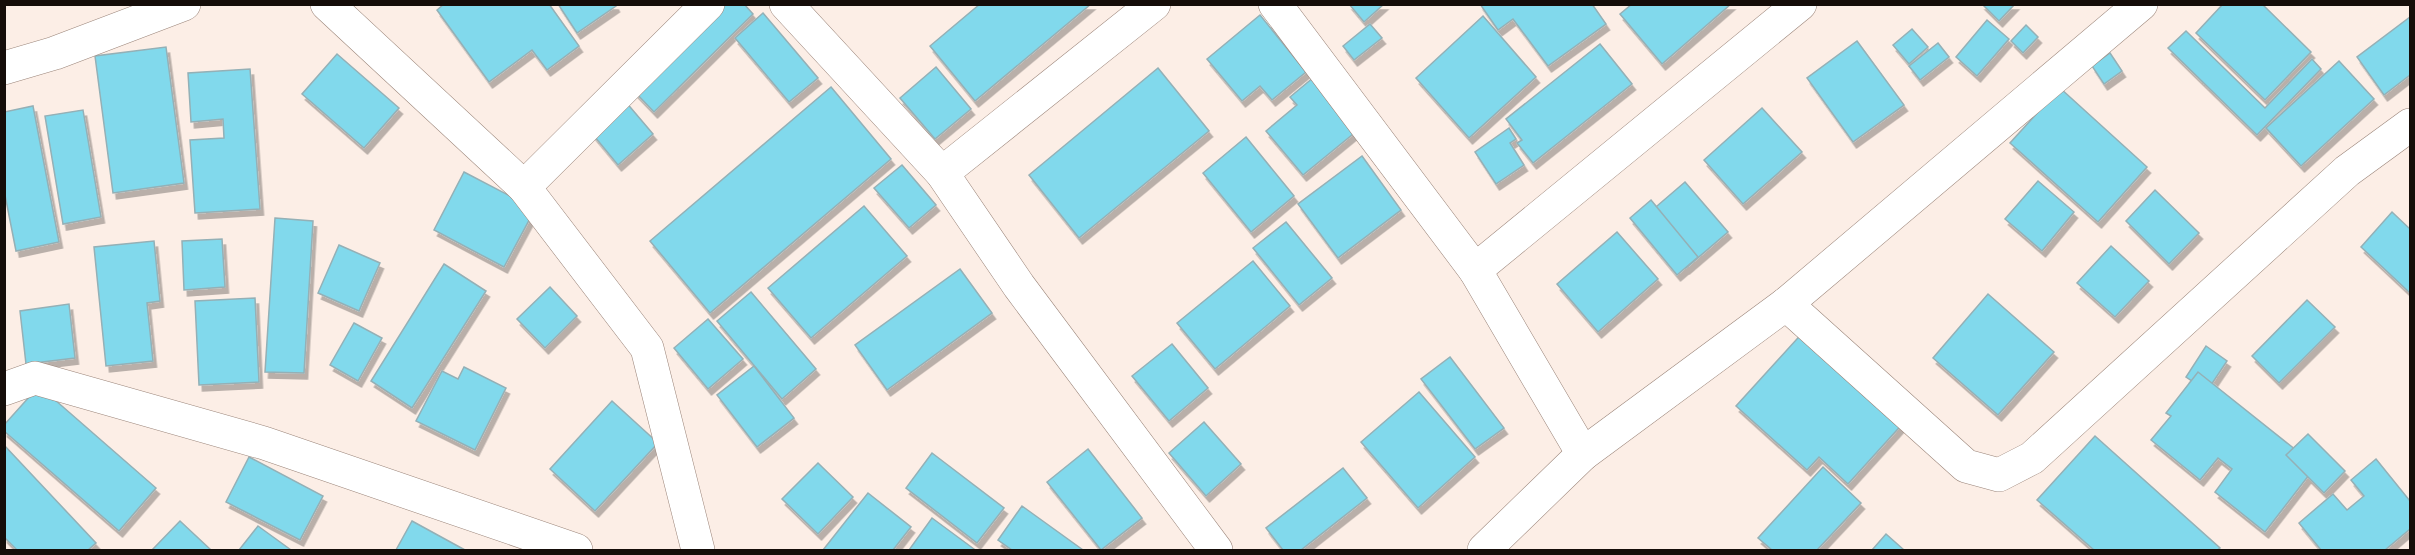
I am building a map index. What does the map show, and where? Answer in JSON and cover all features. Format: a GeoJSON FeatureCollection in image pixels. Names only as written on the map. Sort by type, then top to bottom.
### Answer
{"type":"FeatureCollection","features":[{"type":"Feature","properties":{"kind":"street"},"geometry":{"type":"LineString","coordinates":[[4,68],[55,53],[184,4]]}},
{"type":"Feature","properties":{"kind":"street"},"geometry":{"type":"LineString","coordinates":[[327,4],[524,187],[647,348],[698,550]]}},
{"type":"Feature","properties":{"kind":"street"},"geometry":{"type":"LineString","coordinates":[[524,187],[708,4]]}},
{"type":"Feature","properties":{"kind":"street"},"geometry":{"type":"LineString","coordinates":[[786,4],[942,173],[1019,286],[1215,550]]}},
{"type":"Feature","properties":{"kind":"street"},"geometry":{"type":"LineString","coordinates":[[942,173],[1154,4]]}},
{"type":"Feature","properties":{"kind":"street"},"geometry":{"type":"LineString","coordinates":[[1275,4],[1474,270],[1583,453]]}},
{"type":"Feature","properties":{"kind":"street"},"geometry":{"type":"LineString","coordinates":[[1474,270],[1800,4]]}},
{"type":"Feature","properties":{"kind":"street"},"geometry":{"type":"LineString","coordinates":[[1484,550],[1583,453],[1786,304],[2141,4]]}},
{"type":"Feature","properties":{"kind":"street"},"geometry":{"type":"LineString","coordinates":[[1786,304],[1966,466],[1999,475],[2032,458],[2347,171],[2410,125]]}},
{"type":"Feature","properties":{"kind":"street"},"geometry":{"type":"LineString","coordinates":[[4,389],[36,378],[264,443],[576,550]]}},
{"type":"Feature","properties":{"kind":"building"},"geometry":{"type":"Polygon","coordinates":[[[444,4],[549,4],[579,46],[547,70],[532,50],[489,82],[437,10],[444,4]]]}},
{"type":"Feature","properties":{"kind":"building"},"geometry":{"type":"Polygon","coordinates":[[[558,4],[615,4],[616,6],[577,33],[558,4]]]}},
{"type":"Feature","properties":{"kind":"building"},"geometry":{"type":"Polygon","coordinates":[[[719,4],[744,4],[753,14],[654,112],[633,90],[719,4]]]}},
{"type":"Feature","properties":{"kind":"building"},"geometry":{"type":"Polygon","coordinates":[[[980,4],[1091,4],[975,101],[930,46],[980,4]]]}},
{"type":"Feature","properties":{"kind":"building"},"geometry":{"type":"Polygon","coordinates":[[[1349,4],[1384,4],[1364,22],[1349,4]]]}},
{"type":"Feature","properties":{"kind":"building"},"geometry":{"type":"Polygon","coordinates":[[[1480,4],[1592,4],[1606,24],[1548,66],[1513,19],[1498,30],[1480,4]]]}},
{"type":"Feature","properties":{"kind":"building"},"geometry":{"type":"Polygon","coordinates":[[[1632,4],[1731,4],[1662,64],[1620,14],[1632,4]]]}},
{"type":"Feature","properties":{"kind":"building"},"geometry":{"type":"Polygon","coordinates":[[[1982,4],[2015,4],[1999,21],[1982,4]]]}},
{"type":"Feature","properties":{"kind":"building"},"geometry":{"type":"Polygon","coordinates":[[[2223,4],[2262,4],[2311,52],[2265,100],[2196,33],[2223,4]]]}},
{"type":"Feature","properties":{"kind":"building"},"geometry":{"type":"Polygon","coordinates":[[[763,13],[818,78],[789,102],[735,38],[763,13]]]}},
{"type":"Feature","properties":{"kind":"building"},"geometry":{"type":"Polygon","coordinates":[[[1260,15],[1306,72],[1272,100],[1260,86],[1242,101],[1207,59],[1260,15]]]}},
{"type":"Feature","properties":{"kind":"building"},"geometry":{"type":"Polygon","coordinates":[[[1483,16],[1536,77],[1469,138],[1416,78],[1483,16]]]}},
{"type":"Feature","properties":{"kind":"building"},"geometry":{"type":"Polygon","coordinates":[[[2410,17],[2410,75],[2384,95],[2357,57],[2410,17]]]}},
{"type":"Feature","properties":{"kind":"building"},"geometry":{"type":"Polygon","coordinates":[[[1987,20],[2009,39],[1977,76],[1956,57],[1987,20]]]}},
{"type":"Feature","properties":{"kind":"building"},"geometry":{"type":"Polygon","coordinates":[[[1370,24],[1382,38],[1354,60],[1343,46],[1370,24]]]}},
{"type":"Feature","properties":{"kind":"building"},"geometry":{"type":"Polygon","coordinates":[[[2026,25],[2038,37],[2023,53],[2011,41],[2026,25]]]}},
{"type":"Feature","properties":{"kind":"building"},"geometry":{"type":"Polygon","coordinates":[[[1912,29],[1928,47],[1909,64],[1893,45],[1912,29]]]}},
{"type":"Feature","properties":{"kind":"building"},"geometry":{"type":"Polygon","coordinates":[[[2186,31],[2265,108],[2312,59],[2321,69],[2257,135],[2168,48],[2186,31]]]}},
{"type":"Feature","properties":{"kind":"building"},"geometry":{"type":"Polygon","coordinates":[[[1857,41],[1904,105],[1853,142],[1807,78],[1857,41]]]}},
{"type":"Feature","properties":{"kind":"building"},"geometry":{"type":"Polygon","coordinates":[[[1938,43],[1949,57],[1920,80],[1909,66],[1938,43]]]}},
{"type":"Feature","properties":{"kind":"building"},"geometry":{"type":"Polygon","coordinates":[[[1600,44],[1632,84],[1533,163],[1517,143],[1522,140],[1506,119],[1600,44]]]}},
{"type":"Feature","properties":{"kind":"building"},"geometry":{"type":"Polygon","coordinates":[[[166,47],[184,183],[113,193],[95,56],[166,47]]]}},
{"type":"Feature","properties":{"kind":"building"},"geometry":{"type":"Polygon","coordinates":[[[2110,53],[2122,71],[2104,84],[2092,66],[2110,53]]]}},
{"type":"Feature","properties":{"kind":"building"},"geometry":{"type":"Polygon","coordinates":[[[337,54],[399,108],[364,148],[302,94],[337,54]]]}},
{"type":"Feature","properties":{"kind":"building"},"geometry":{"type":"Polygon","coordinates":[[[2339,61],[2374,99],[2301,166],[2266,128],[2339,61]]]}},
{"type":"Feature","properties":{"kind":"building"},"geometry":{"type":"Polygon","coordinates":[[[936,67],[971,109],[935,139],[900,98],[936,67]]]}},
{"type":"Feature","properties":{"kind":"building"},"geometry":{"type":"Polygon","coordinates":[[[1158,68],[1209,131],[1079,238],[1029,175],[1158,68]]]}},
{"type":"Feature","properties":{"kind":"building"},"geometry":{"type":"Polygon","coordinates":[[[250,69],[260,209],[195,213],[190,140],[224,138],[223,119],[191,122],[188,73],[250,69]]]}},
{"type":"Feature","properties":{"kind":"building"},"geometry":{"type":"Polygon","coordinates":[[[1314,77],[1358,130],[1303,175],[1266,131],[1297,105],[1290,97],[1314,77]]]}},
{"type":"Feature","properties":{"kind":"building"},"geometry":{"type":"Polygon","coordinates":[[[831,87],[891,159],[710,313],[650,241],[831,87]]]}},
{"type":"Feature","properties":{"kind":"building"},"geometry":{"type":"Polygon","coordinates":[[[2060,88],[2147,167],[2098,222],[2010,143],[2060,88]]]}},
{"type":"Feature","properties":{"kind":"building"},"geometry":{"type":"Polygon","coordinates":[[[625,101],[653,134],[618,165],[590,131],[625,101]]]}},
{"type":"Feature","properties":{"kind":"building"},"geometry":{"type":"Polygon","coordinates":[[[33,106],[59,242],[16,251],[4,190],[4,112],[33,106]]]}},
{"type":"Feature","properties":{"kind":"building"},"geometry":{"type":"Polygon","coordinates":[[[1762,108],[1802,152],[1743,204],[1704,160],[1762,108]]]}},
{"type":"Feature","properties":{"kind":"building"},"geometry":{"type":"Polygon","coordinates":[[[83,110],[101,217],[63,224],[45,116],[83,110]]]}},
{"type":"Feature","properties":{"kind":"building"},"geometry":{"type":"Polygon","coordinates":[[[1509,128],[1516,139],[1510,143],[1524,165],[1496,184],[1475,152],[1509,128]]]}},
{"type":"Feature","properties":{"kind":"building"},"geometry":{"type":"Polygon","coordinates":[[[1246,137],[1294,196],[1251,232],[1203,173],[1246,137]]]}},
{"type":"Feature","properties":{"kind":"building"},"geometry":{"type":"Polygon","coordinates":[[[1362,156],[1401,210],[1338,258],[1298,204],[1362,156]]]}},
{"type":"Feature","properties":{"kind":"building"},"geometry":{"type":"Polygon","coordinates":[[[902,165],[936,205],[909,228],[874,188],[902,165]]]}},
{"type":"Feature","properties":{"kind":"building"},"geometry":{"type":"Polygon","coordinates":[[[464,172],[535,209],[504,267],[434,230],[464,172]]]}},
{"type":"Feature","properties":{"kind":"building"},"geometry":{"type":"Polygon","coordinates":[[[2038,181],[2074,212],[2042,251],[2005,219],[2038,181]]]}},
{"type":"Feature","properties":{"kind":"building"},"geometry":{"type":"Polygon","coordinates":[[[1685,182],[1728,232],[1686,268],[1643,218],[1685,182]]]}},
{"type":"Feature","properties":{"kind":"building"},"geometry":{"type":"Polygon","coordinates":[[[2155,190],[2199,233],[2169,264],[2126,221],[2155,190]]]}},
{"type":"Feature","properties":{"kind":"building"},"geometry":{"type":"Polygon","coordinates":[[[1651,200],[1698,257],[1677,275],[1630,218],[1651,200]]]}},
{"type":"Feature","properties":{"kind":"building"},"geometry":{"type":"Polygon","coordinates":[[[864,206],[907,256],[811,338],[768,288],[864,206]]]}},
{"type":"Feature","properties":{"kind":"building"},"geometry":{"type":"Polygon","coordinates":[[[2392,212],[2410,229],[2410,293],[2361,247],[2392,212]]]}},
{"type":"Feature","properties":{"kind":"building"},"geometry":{"type":"Polygon","coordinates":[[[275,218],[313,221],[304,373],[265,372],[275,218]]]}},
{"type":"Feature","properties":{"kind":"building"},"geometry":{"type":"Polygon","coordinates":[[[1286,222],[1332,278],[1299,305],[1253,248],[1286,222]]]}},
{"type":"Feature","properties":{"kind":"building"},"geometry":{"type":"Polygon","coordinates":[[[1617,232],[1658,279],[1598,332],[1557,284],[1617,232]]]}},
{"type":"Feature","properties":{"kind":"building"},"geometry":{"type":"Polygon","coordinates":[[[222,239],[225,287],[184,290],[182,241],[222,239]]]}},
{"type":"Feature","properties":{"kind":"building"},"geometry":{"type":"Polygon","coordinates":[[[154,241],[160,301],[147,303],[153,361],[106,366],[94,247],[154,241]]]}},
{"type":"Feature","properties":{"kind":"building"},"geometry":{"type":"Polygon","coordinates":[[[339,245],[380,263],[359,311],[318,293],[339,245]]]}},
{"type":"Feature","properties":{"kind":"building"},"geometry":{"type":"Polygon","coordinates":[[[2111,246],[2149,281],[2115,317],[2077,283],[2111,246]]]}},
{"type":"Feature","properties":{"kind":"building"},"geometry":{"type":"Polygon","coordinates":[[[1253,261],[1290,306],[1215,369],[1177,323],[1253,261]]]}},
{"type":"Feature","properties":{"kind":"building"},"geometry":{"type":"Polygon","coordinates":[[[444,264],[486,291],[412,408],[371,381],[444,264]]]}},
{"type":"Feature","properties":{"kind":"building"},"geometry":{"type":"Polygon","coordinates":[[[960,269],[992,313],[887,390],[855,345],[960,269]]]}},
{"type":"Feature","properties":{"kind":"building"},"geometry":{"type":"Polygon","coordinates":[[[550,287],[577,316],[545,348],[517,319],[550,287]]]}},
{"type":"Feature","properties":{"kind":"building"},"geometry":{"type":"Polygon","coordinates":[[[751,292],[816,369],[782,399],[717,321],[751,292]]]}},
{"type":"Feature","properties":{"kind":"building"},"geometry":{"type":"Polygon","coordinates":[[[1988,294],[2054,352],[1998,415],[1933,358],[1988,294]]]}},
{"type":"Feature","properties":{"kind":"building"},"geometry":{"type":"Polygon","coordinates":[[[255,298],[259,382],[199,385],[195,301],[255,298]]]}},
{"type":"Feature","properties":{"kind":"building"},"geometry":{"type":"Polygon","coordinates":[[[2307,300],[2335,327],[2279,383],[2252,356],[2307,300]]]}},
{"type":"Feature","properties":{"kind":"building"},"geometry":{"type":"Polygon","coordinates":[[[69,304],[75,358],[26,364],[20,311],[69,304]]]}},
{"type":"Feature","properties":{"kind":"building"},"geometry":{"type":"Polygon","coordinates":[[[708,319],[743,359],[708,389],[674,348],[708,319]]]}},
{"type":"Feature","properties":{"kind":"building"},"geometry":{"type":"Polygon","coordinates":[[[354,323],[382,338],[358,381],[330,365],[354,323]]]}},
{"type":"Feature","properties":{"kind":"building"},"geometry":{"type":"Polygon","coordinates":[[[1806,329],[1906,420],[1848,484],[1819,457],[1807,470],[1736,406],[1806,329]]]}},
{"type":"Feature","properties":{"kind":"building"},"geometry":{"type":"Polygon","coordinates":[[[1172,344],[1208,388],[1169,421],[1132,376],[1172,344]]]}},
{"type":"Feature","properties":{"kind":"building"},"geometry":{"type":"Polygon","coordinates":[[[2206,346],[2227,361],[2207,391],[2186,377],[2206,346]]]}},
{"type":"Feature","properties":{"kind":"building"},"geometry":{"type":"Polygon","coordinates":[[[1450,357],[1504,428],[1475,449],[1421,379],[1450,357]]]}},
{"type":"Feature","properties":{"kind":"building"},"geometry":{"type":"Polygon","coordinates":[[[754,366],[794,418],[757,447],[717,395],[754,366]]]}},
{"type":"Feature","properties":{"kind":"building"},"geometry":{"type":"Polygon","coordinates":[[[464,367],[506,388],[475,450],[416,421],[442,371],[458,379],[464,367]]]}},
{"type":"Feature","properties":{"kind":"building"},"geometry":{"type":"Polygon","coordinates":[[[2198,372],[2316,466],[2265,532],[2215,492],[2232,469],[2218,458],[2200,480],[2151,440],[2171,416],[2166,413],[2198,372]]]}},
{"type":"Feature","properties":{"kind":"building"},"geometry":{"type":"Polygon","coordinates":[[[39,386],[156,488],[119,531],[4,431],[4,425],[39,386]]]}},
{"type":"Feature","properties":{"kind":"building"},"geometry":{"type":"Polygon","coordinates":[[[1419,392],[1475,457],[1418,508],[1361,442],[1419,392]]]}},
{"type":"Feature","properties":{"kind":"building"},"geometry":{"type":"Polygon","coordinates":[[[612,401],[658,443],[595,511],[550,469],[612,401]]]}},
{"type":"Feature","properties":{"kind":"building"},"geometry":{"type":"Polygon","coordinates":[[[1204,422],[1241,464],[1206,496],[1169,453],[1204,422]]]}},
{"type":"Feature","properties":{"kind":"building"},"geometry":{"type":"Polygon","coordinates":[[[2308,434],[2345,471],[2324,493],[2286,455],[2308,434]]]}},
{"type":"Feature","properties":{"kind":"building"},"geometry":{"type":"Polygon","coordinates":[[[2095,436],[2220,548],[2217,550],[2094,550],[2037,500],[2095,436]]]}},
{"type":"Feature","properties":{"kind":"building"},"geometry":{"type":"Polygon","coordinates":[[[4,445],[96,543],[88,550],[17,550],[4,537],[4,445]]]}},
{"type":"Feature","properties":{"kind":"building"},"geometry":{"type":"Polygon","coordinates":[[[1088,449],[1142,518],[1101,550],[1047,482],[1088,449]]]}},
{"type":"Feature","properties":{"kind":"building"},"geometry":{"type":"Polygon","coordinates":[[[932,453],[1004,508],[977,543],[906,488],[932,453]]]}},
{"type":"Feature","properties":{"kind":"building"},"geometry":{"type":"Polygon","coordinates":[[[249,457],[323,496],[300,540],[226,502],[249,457]]]}},
{"type":"Feature","properties":{"kind":"building"},"geometry":{"type":"Polygon","coordinates":[[[2376,459],[2410,501],[2410,529],[2385,550],[2321,550],[2299,523],[2333,494],[2347,510],[2364,496],[2351,480],[2376,459]]]}},
{"type":"Feature","properties":{"kind":"building"},"geometry":{"type":"Polygon","coordinates":[[[818,463],[853,497],[818,534],[782,499],[818,463]]]}},
{"type":"Feature","properties":{"kind":"building"},"geometry":{"type":"Polygon","coordinates":[[[1823,467],[1861,503],[1817,550],[1772,550],[1758,538],[1823,467]]]}},
{"type":"Feature","properties":{"kind":"building"},"geometry":{"type":"Polygon","coordinates":[[[1343,468],[1367,498],[1301,550],[1283,550],[1266,528],[1343,468]]]}},
{"type":"Feature","properties":{"kind":"building"},"geometry":{"type":"Polygon","coordinates":[[[868,493],[911,527],[893,550],[823,550],[868,493]]]}},
{"type":"Feature","properties":{"kind":"building"},"geometry":{"type":"Polygon","coordinates":[[[1022,506],[1083,550],[1012,550],[998,540],[1022,506]]]}},
{"type":"Feature","properties":{"kind":"building"},"geometry":{"type":"Polygon","coordinates":[[[932,518],[974,549],[909,550],[932,518]]]}},
{"type":"Feature","properties":{"kind":"building"},"geometry":{"type":"Polygon","coordinates":[[[180,521],[211,550],[152,550],[180,521]]]}},
{"type":"Feature","properties":{"kind":"building"},"geometry":{"type":"Polygon","coordinates":[[[412,521],[465,550],[396,550],[412,521]]]}},
{"type":"Feature","properties":{"kind":"building"},"geometry":{"type":"Polygon","coordinates":[[[258,526],[291,550],[239,550],[258,526]]]}},
{"type":"Feature","properties":{"kind":"building"},"geometry":{"type":"Polygon","coordinates":[[[1886,534],[1904,550],[1872,550],[1886,534]]]}}]}
